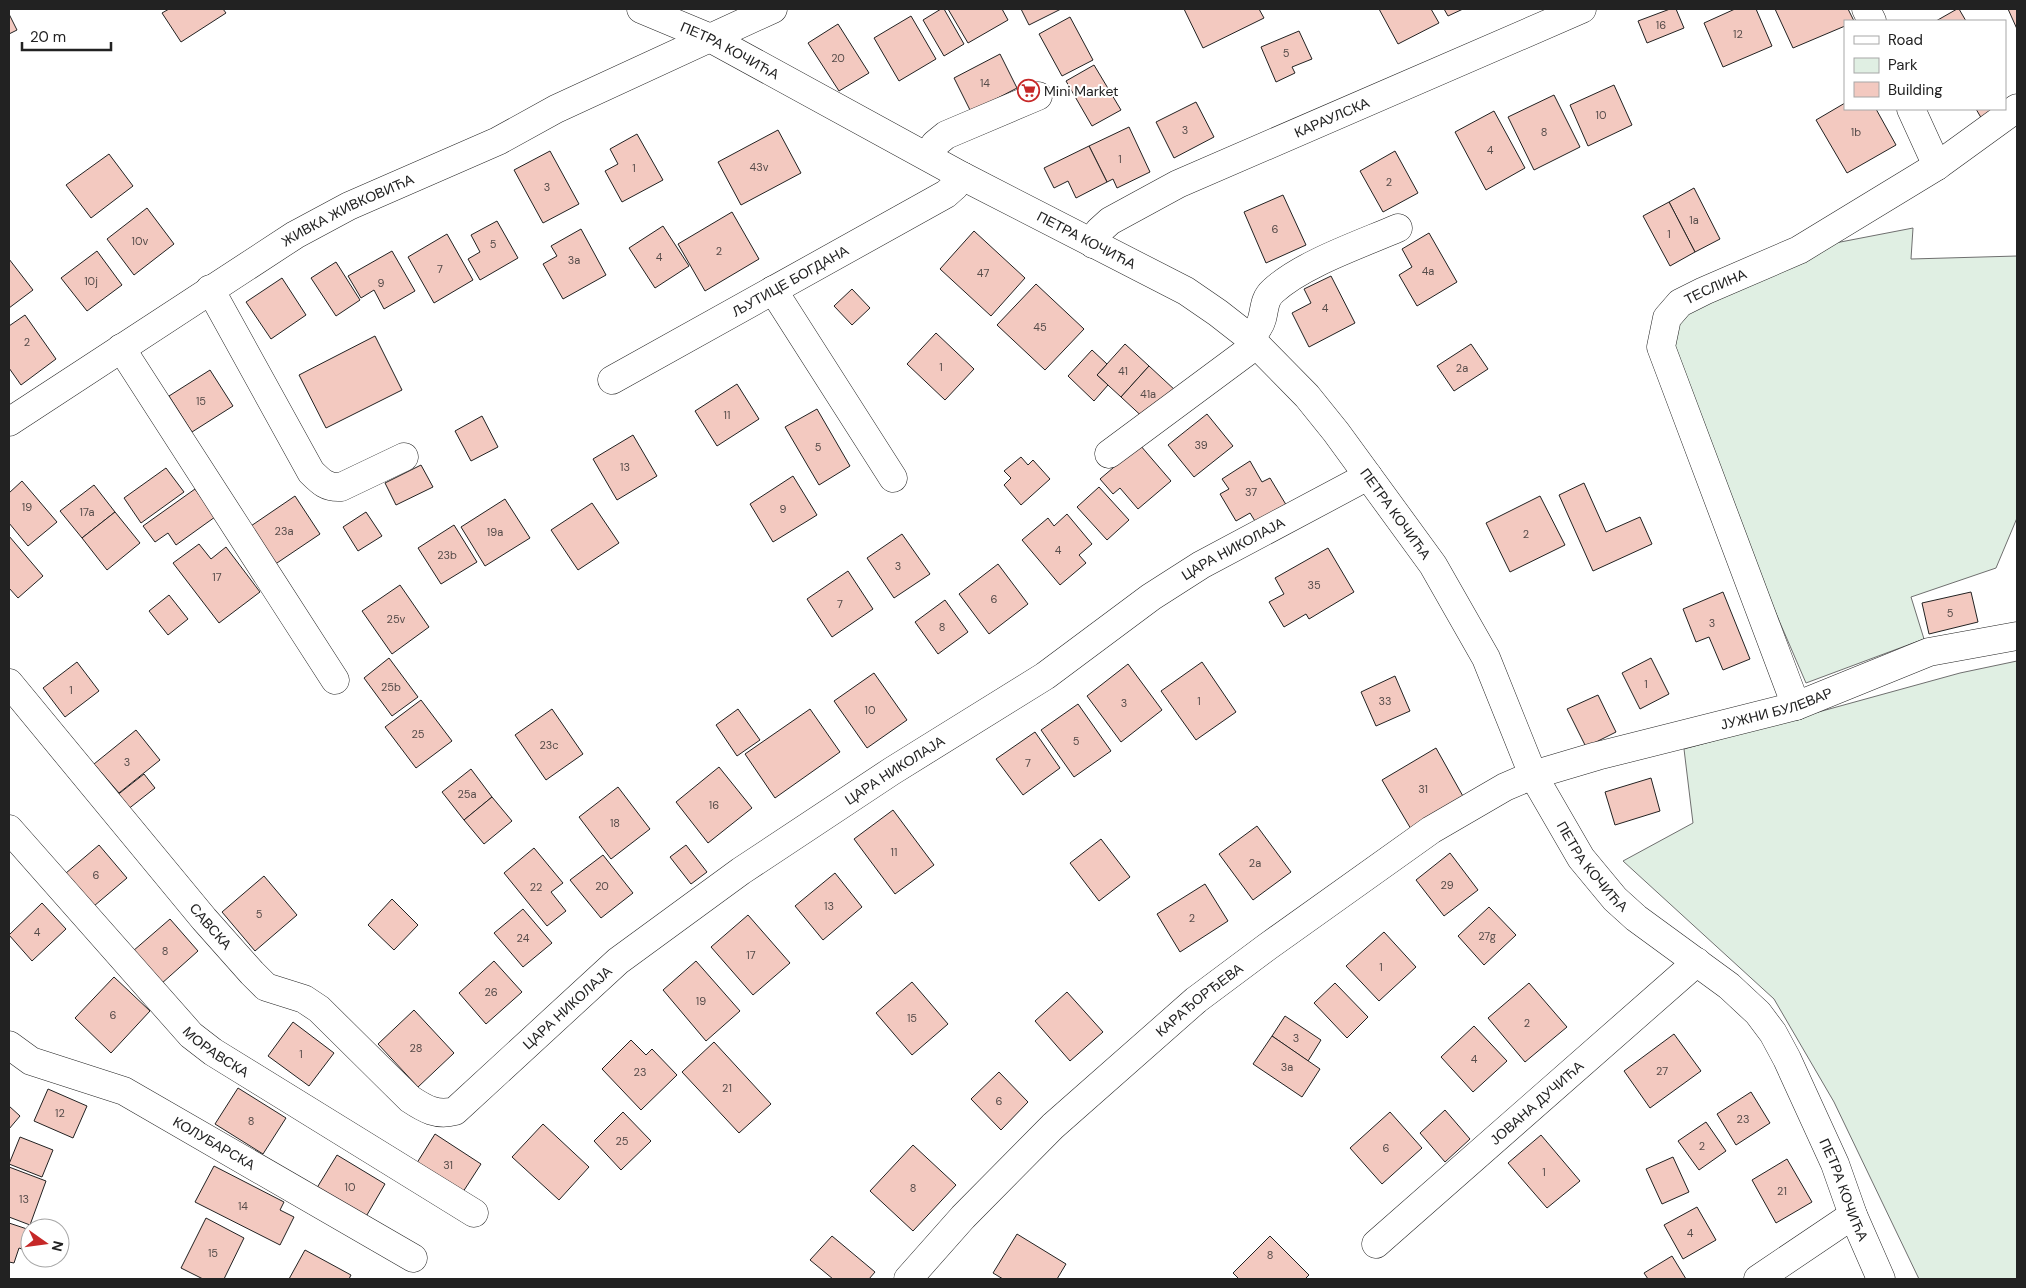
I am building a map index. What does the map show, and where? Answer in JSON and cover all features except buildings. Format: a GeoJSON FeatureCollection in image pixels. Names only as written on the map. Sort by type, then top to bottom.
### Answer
{"type":"FeatureCollection","features":[{"type":"Feature","properties":{"kind":"street","name":"ПЕТРА КОЧИЋА"},"geometry":{"type":"LineString","coordinates":[[641,9],[708,38],[962,176],[1186,291],[1218,313],[1253,342],[1307,396],[1336,432],[1433,565],[1486,658],[1533,775],[1571,842],[1601,882],[1636,918],[1698,962],[1740,996],[1758,1013],[1772,1032],[1787,1059],[1834,1164],[1853,1215],[1881,1279]]}},
{"type":"Feature","properties":{"kind":"street","name":"ЖИВКА ЖИВКОВИЋА"},"geometry":{"type":"LineString","coordinates":[[12,412],[121,348],[295,235],[349,206],[498,141],[556,109],[773,9]]}},
{"type":"Feature","properties":{"kind":"street","name":"КАРАУЛСКА"},"geometry":{"type":"LineString","coordinates":[[1093,244],[1099,231],[1110,221],[1178,184],[1582,9]]}},
{"type":"Feature","properties":{"kind":"street"},"geometry":{"type":"LineString","coordinates":[[927,156],[935,144],[946,135],[1038,96]]}},
{"type":"Feature","properties":{"kind":"street","name":"ТЕСЛИНА"},"geometry":{"type":"LineString","coordinates":[[1796,706],[1661,347],[1667,318],[1680,303],[1799,250],[1937,166],[2017,108]]}},
{"type":"Feature","properties":{"kind":"street"},"geometry":{"type":"LineString","coordinates":[[1911,110],[1937,166]]}},
{"type":"Feature","properties":{"kind":"street","name":"ЉУТИЦЕ БОГДАНА"},"geometry":{"type":"LineString","coordinates":[[612,380],[946,194],[962,176]]}},
{"type":"Feature","properties":{"kind":"street"},"geometry":{"type":"LineString","coordinates":[[1109,454],[1253,342],[1262,318],[1264,304],[1271,291],[1301,271],[1398,228]]}},
{"type":"Feature","properties":{"kind":"street"},"geometry":{"type":"LineString","coordinates":[[210,289],[312,472],[319,481],[330,487],[341,487],[404,457]]}},
{"type":"Feature","properties":{"kind":"street"},"geometry":{"type":"LineString","coordinates":[[773,290],[893,478]]}},
{"type":"Feature","properties":{"kind":"street"},"geometry":{"type":"LineString","coordinates":[[121,348],[335,680]]}},
{"type":"Feature","properties":{"kind":"street","name":"ЦАРА НИКОЛАЈА"},"geometry":{"type":"LineString","coordinates":[[455,1111],[618,961],[740,870],[892,771],[1045,676],[1151,597],[1201,565],[1368,476]]}},
{"type":"Feature","properties":{"kind":"street","name":"ЈУЖНИ БУЛЕВАР"},"geometry":{"type":"LineString","coordinates":[[1533,775],[1642,744],[1796,706],[1929,652],[2017,636]]}},
{"type":"Feature","properties":{"kind":"street","name":"САВСКА"},"geometry":{"type":"LineString","coordinates":[[9,683],[204,919],[266,987],[304,999],[319,1009],[417,1104],[437,1114],[455,1111]]}},
{"type":"Feature","properties":{"kind":"street","name":"КАРАЂОРЂЕВА"},"geometry":{"type":"LineString","coordinates":[[908,1279],[963,1217],[1053,1126],[1196,1000],[1267,947],[1432,830],[1505,787],[1533,775]]}},
{"type":"Feature","properties":{"kind":"street","name":"МОРАВСКА"},"geometry":{"type":"LineString","coordinates":[[9,829],[191,1035],[213,1052],[474,1213]]}},
{"type":"Feature","properties":{"kind":"street","name":"ЈОВАНА ДУЧИЋА"},"geometry":{"type":"LineString","coordinates":[[1376,1244],[1698,962]]}},
{"type":"Feature","properties":{"kind":"street","name":"КОЛУБАРСКА"},"geometry":{"type":"LineString","coordinates":[[9,1045],[30,1061],[124,1091],[413,1258]]}},
{"type":"Feature","properties":{"kind":"street"},"geometry":{"type":"LineString","coordinates":[[1758,1279],[1853,1215]]}},
{"type":"Feature","properties":{"kind":"green space"},"geometry":{"type":"Polygon","coordinates":[[[1913,228],[1911,259],[2017,256],[2017,518],[1996,568],[1911,597],[1924,639],[1806,683],[1661,347],[1667,318],[1799,250],[1913,228]]]}},
{"type":"Feature","properties":{"kind":"green space"},"geometry":{"type":"Polygon","coordinates":[[[2017,661],[2017,1279],[1919,1279],[1834,1102],[1774,999],[1623,861],[1693,823],[1684,749],[1960,673],[2017,661]]]}},
{"type":"Feature","properties":{"kind":"place","name":"Mini Market"},"geometry":{"type":"Point","coordinates":[1028,91]}}]}
